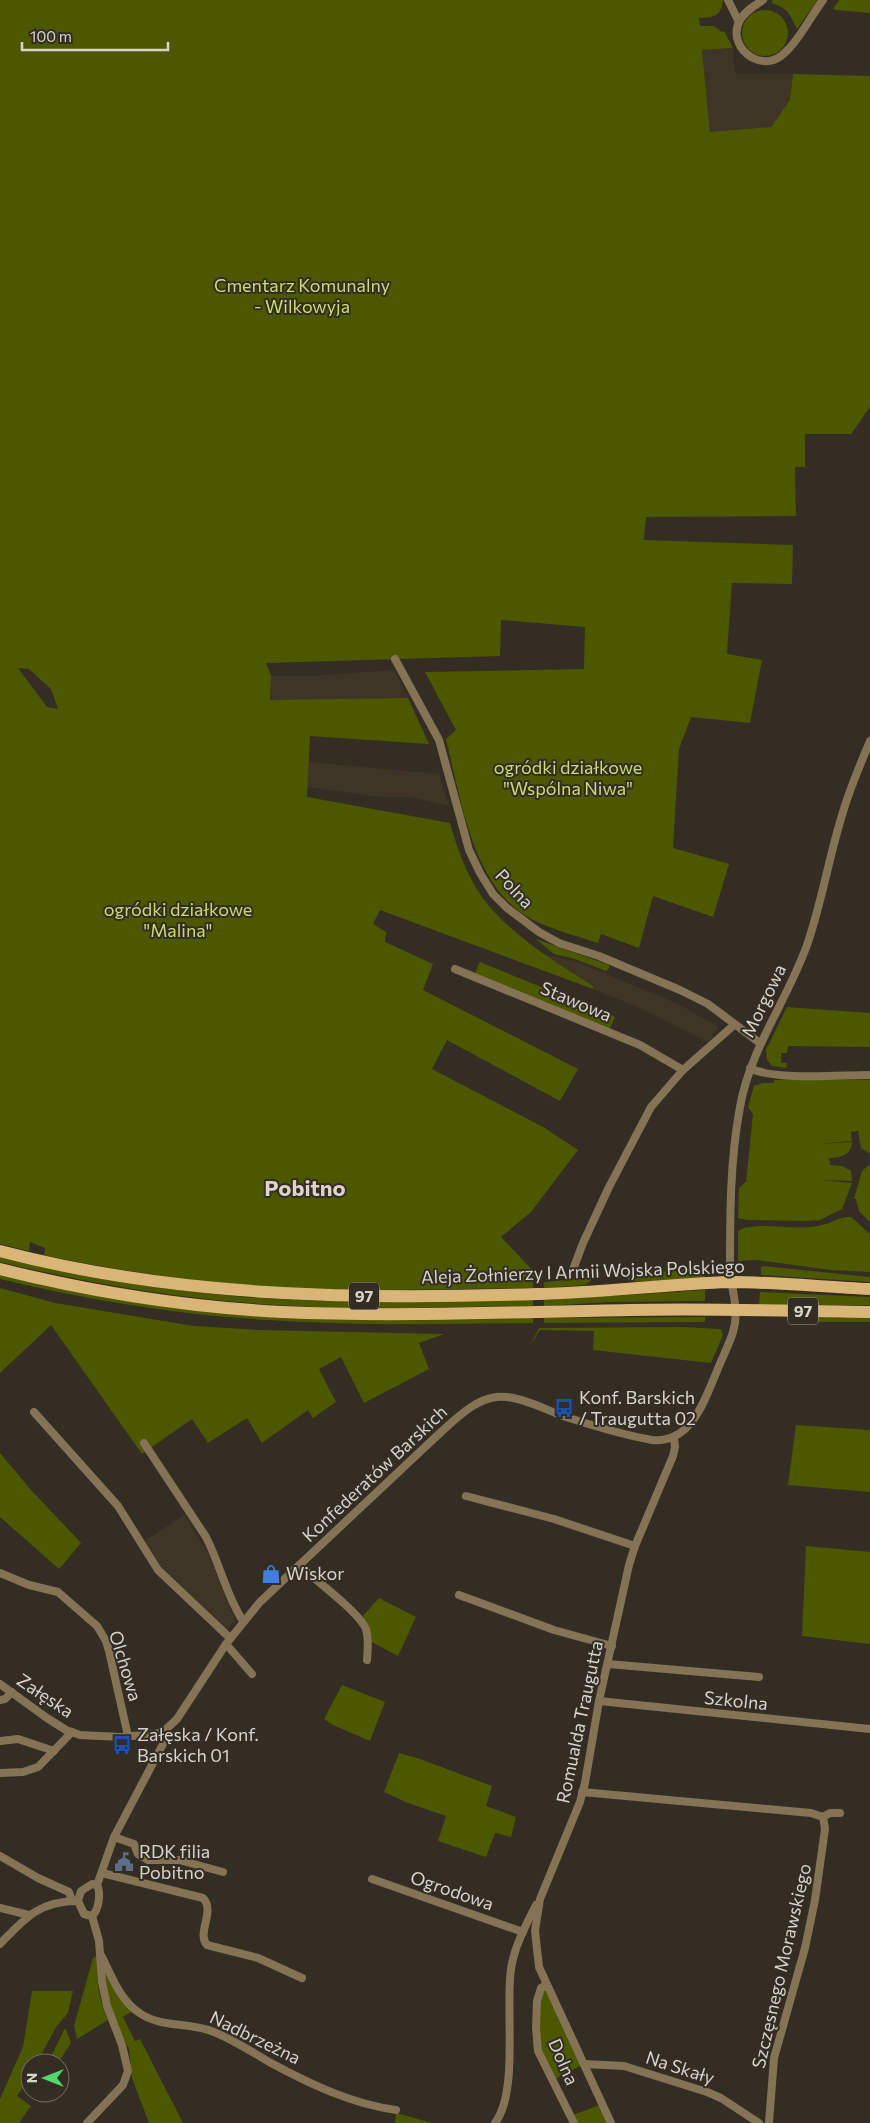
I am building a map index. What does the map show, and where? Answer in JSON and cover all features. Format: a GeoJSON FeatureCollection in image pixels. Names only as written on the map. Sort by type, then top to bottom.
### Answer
{"type":"FeatureCollection","features":[{"type":"Feature","properties":{"kind":"main road","name":"Aleja Żołnierzy I Armii Wojska Polskiego"},"geometry":{"type":"LineString","coordinates":[[0,1251],[84,1270],[153,1282],[294,1294],[371,1296],[541,1294],[731,1282],[870,1289]]}},
{"type":"Feature","properties":{"kind":"main road","name":"Aleja Żołnierzy I Armii Wojska Polskiego"},"geometry":{"type":"LineString","coordinates":[[0,1269],[134,1296],[208,1306],[281,1312],[363,1314],[736,1310],[870,1312]]}},
{"type":"Feature","properties":{"kind":"street"},"geometry":{"type":"LineString","coordinates":[[728,0],[739,22]]}},
{"type":"Feature","properties":{"kind":"street"},"geometry":{"type":"LineString","coordinates":[[763,0],[746,12],[739,22],[737,38],[744,52],[757,60],[772,60],[783,55],[823,0]]}},
{"type":"Feature","properties":{"kind":"street","name":"Polna"},"geometry":{"type":"LineString","coordinates":[[395,659],[439,740],[469,850],[480,874],[493,894],[507,908],[539,932],[559,943],[599,956],[680,990],[708,1004],[728,1017],[734,1025],[760,1043]]}},
{"type":"Feature","properties":{"kind":"street","name":"Morgowa"},"geometry":{"type":"LineString","coordinates":[[731,1282],[730,1224],[734,1155],[740,1107],[750,1068],[760,1043],[806,948],[842,814],[870,741]]}},
{"type":"Feature","properties":{"kind":"street","name":"Stawowa"},"geometry":{"type":"LineString","coordinates":[[455,969],[640,1045],[683,1070]]}},
{"type":"Feature","properties":{"kind":"street"},"geometry":{"type":"LineString","coordinates":[[574,1267],[609,1187],[649,1111],[671,1082],[734,1025]]}},
{"type":"Feature","properties":{"kind":"street"},"geometry":{"type":"LineString","coordinates":[[750,1068],[764,1074],[780,1075],[870,1075]]}},
{"type":"Feature","properties":{"kind":"street"},"geometry":{"type":"LineString","coordinates":[[674,1438],[688,1427],[703,1402],[732,1335],[736,1321],[736,1310],[731,1282]]}},
{"type":"Feature","properties":{"kind":"street","name":"Konfederatów Barskich"},"geometry":{"type":"LineString","coordinates":[[97,1885],[114,1837],[153,1764],[164,1739],[163,1732],[177,1719],[243,1620],[453,1421],[486,1399],[496,1397],[510,1398],[582,1422],[646,1439],[663,1440],[674,1438]]}},
{"type":"Feature","properties":{"kind":"street"},"geometry":{"type":"LineString","coordinates":[[34,1412],[118,1506],[128,1519],[158,1570],[228,1641],[252,1674]]}},
{"type":"Feature","properties":{"kind":"street","name":"Romualda Traugutta"},"geometry":{"type":"LineString","coordinates":[[611,2123],[546,1985],[537,1962],[535,1931],[540,1899],[582,1792],[599,1701],[635,1546],[673,1456],[674,1438]]}},
{"type":"Feature","properties":{"kind":"street"},"geometry":{"type":"LineString","coordinates":[[144,1443],[214,1551],[229,1595],[243,1620]]}},
{"type":"Feature","properties":{"kind":"street"},"geometry":{"type":"LineString","coordinates":[[466,1496],[554,1519],[635,1546]]}},
{"type":"Feature","properties":{"kind":"street"},"geometry":{"type":"LineString","coordinates":[[299,1565],[366,1628],[367,1660]]}},
{"type":"Feature","properties":{"kind":"street","name":"Olchowa"},"geometry":{"type":"LineString","coordinates":[[0,1574],[29,1585],[58,1592],[97,1626],[109,1651],[128,1736]]}},
{"type":"Feature","properties":{"kind":"street"},"geometry":{"type":"LineString","coordinates":[[459,1595],[554,1630],[612,1646]]}},
{"type":"Feature","properties":{"kind":"street"},"geometry":{"type":"LineString","coordinates":[[608,1664],[759,1677]]}},
{"type":"Feature","properties":{"kind":"street","name":"Załęska"},"geometry":{"type":"LineString","coordinates":[[0,1684],[46,1718],[72,1732],[93,1737],[163,1732]]}},
{"type":"Feature","properties":{"kind":"street"},"geometry":{"type":"LineString","coordinates":[[0,1700],[8,1697],[12,1692]]}},
{"type":"Feature","properties":{"kind":"street","name":"Szkolna"},"geometry":{"type":"LineString","coordinates":[[599,1701],[870,1729]]}},
{"type":"Feature","properties":{"kind":"street"},"geometry":{"type":"LineString","coordinates":[[0,1774],[34,1769],[72,1732]]}},
{"type":"Feature","properties":{"kind":"street"},"geometry":{"type":"LineString","coordinates":[[0,1741],[18,1739],[54,1751]]}},
{"type":"Feature","properties":{"kind":"street"},"geometry":{"type":"LineString","coordinates":[[582,1792],[811,1813],[823,1817],[830,1813],[840,1813]]}},
{"type":"Feature","properties":{"kind":"street","name":"Szczęsnego Morawskiego"},"geometry":{"type":"LineString","coordinates":[[769,2123],[774,2058],[803,1954],[816,1895],[825,1829],[823,1817]]}},
{"type":"Feature","properties":{"kind":"street"},"geometry":{"type":"LineString","coordinates":[[114,1837],[134,1844],[138,1854],[148,1860],[179,1860],[223,1872]]}},
{"type":"Feature","properties":{"kind":"street"},"geometry":{"type":"LineString","coordinates":[[0,1856],[38,1878],[69,1892],[84,1914],[92,1916]]}},
{"type":"Feature","properties":{"kind":"street"},"geometry":{"type":"LineString","coordinates":[[102,1873],[203,1898],[208,1908],[204,1938],[207,1945],[258,1958],[302,1978]]}},
{"type":"Feature","properties":{"kind":"street","name":"Ogrodowa"},"geometry":{"type":"LineString","coordinates":[[372,1879],[523,1932]]}},
{"type":"Feature","properties":{"kind":"street"},"geometry":{"type":"LineString","coordinates":[[0,1944],[28,1915],[48,1904],[75,1901],[88,1885],[97,1885],[99,1888],[98,1902],[95,1914],[92,1916]]}},
{"type":"Feature","properties":{"kind":"street"},"geometry":{"type":"LineString","coordinates":[[495,2123],[502,2113],[507,2095],[511,1968],[523,1932],[540,1899]]}},
{"type":"Feature","properties":{"kind":"street"},"geometry":{"type":"LineString","coordinates":[[0,1908],[28,1915]]}},
{"type":"Feature","properties":{"kind":"street"},"geometry":{"type":"LineString","coordinates":[[87,2123],[123,2085],[127,2076],[122,2045],[106,2006],[102,1982],[101,1954],[92,1916]]}},
{"type":"Feature","properties":{"kind":"street","name":"Nadbrzeżna"},"geometry":{"type":"LineString","coordinates":[[101,1954],[117,1988],[141,2014],[162,2022],[195,2026],[214,2032],[286,2070],[350,2100],[396,2110]]}},
{"type":"Feature","properties":{"kind":"street","name":"Dolna"},"geometry":{"type":"LineString","coordinates":[[546,1985],[539,1992],[536,2007],[538,2051],[574,2123]]}},
{"type":"Feature","properties":{"kind":"street","name":"Na Skały"},"geometry":{"type":"LineString","coordinates":[[584,2064],[614,2065],[629,2068],[708,2092],[730,2103],[759,2123]]}},
{"type":"Feature","properties":{"kind":"shaded area"},"geometry":{"type":"Polygon","coordinates":[[[733,48],[735,74],[793,74],[790,100],[771,127],[710,132],[702,50],[733,48]]]}},
{"type":"Feature","properties":{"kind":"shaded area"},"geometry":{"type":"Polygon","coordinates":[[[394,670],[408,698],[270,701],[271,676],[308,676],[394,670]]]}},
{"type":"Feature","properties":{"kind":"shaded area"},"geometry":{"type":"Polygon","coordinates":[[[309,762],[439,774],[449,806],[409,797],[382,797],[307,787],[309,762]]]}},
{"type":"Feature","properties":{"kind":"shaded area"},"geometry":{"type":"Polygon","coordinates":[[[545,955],[575,961],[678,1004],[719,1027],[708,1042],[642,1009],[593,989],[593,986],[545,955]]]}},
{"type":"Feature","properties":{"kind":"shaded area"},"geometry":{"type":"Polygon","coordinates":[[[184,1515],[208,1553],[235,1620],[227,1630],[161,1568],[145,1541],[184,1515]]]}},
{"type":"Feature","properties":{"kind":"green space"},"geometry":{"type":"Polygon","coordinates":[[[0,0],[723,0],[721,10],[716,15],[699,18],[700,26],[714,26],[722,32],[724,31],[733,48],[702,50],[710,132],[771,127],[790,100],[793,74],[870,76],[870,407],[851,434],[805,434],[805,467],[795,467],[796,516],[646,517],[644,540],[793,545],[792,584],[732,583],[727,654],[762,660],[750,723],[691,717],[679,749],[673,848],[729,864],[713,917],[653,896],[639,948],[601,934],[598,943],[541,924],[512,906],[496,887],[483,865],[472,840],[464,814],[446,739],[456,730],[425,672],[584,669],[585,627],[501,620],[500,656],[266,663],[271,676],[270,700],[408,698],[429,744],[310,736],[307,797],[450,823],[467,871],[482,897],[493,911],[533,946],[593,986],[593,989],[380,910],[373,924],[386,932],[385,942],[433,964],[423,990],[578,1069],[560,1101],[447,1040],[432,1069],[543,1127],[578,1150],[531,1212],[501,1237],[539,1277],[533,1279],[533,1288],[351,1290],[242,1285],[142,1273],[68,1260],[44,1255],[45,1248],[30,1242],[29,1251],[0,1244],[0,0]],[[18,668],[47,707],[58,709],[51,689],[29,669],[18,668]]]}},
{"type":"Feature","properties":{"kind":"green space"},"geometry":{"type":"Polygon","coordinates":[[[773,0],[818,0],[797,29],[788,13],[782,7],[771,3],[773,0]]]}},
{"type":"Feature","properties":{"kind":"green space"},"geometry":{"type":"Polygon","coordinates":[[[839,0],[870,0],[870,13],[833,9],[839,0]]]}},
{"type":"Feature","properties":{"kind":"green space"},"geometry":{"type":"Polygon","coordinates":[[[760,10],[770,10],[784,20],[788,33],[784,46],[778,52],[770,56],[760,56],[746,46],[742,38],[742,28],[752,14],[760,10]]]}},
{"type":"Feature","properties":{"kind":"green space"},"geometry":{"type":"Polygon","coordinates":[[[536,939],[609,965],[609,968],[606,971],[575,959],[554,954],[536,939]]]}},
{"type":"Feature","properties":{"kind":"green space"},"geometry":{"type":"Polygon","coordinates":[[[480,962],[615,1017],[609,1030],[474,975],[480,962]]]}},
{"type":"Feature","properties":{"kind":"green space"},"geometry":{"type":"Polygon","coordinates":[[[787,1007],[870,1013],[870,1047],[788,1046],[787,1053],[781,1053],[781,1063],[787,1063],[786,1068],[772,1066],[767,1060],[766,1050],[787,1007]]]}},
{"type":"Feature","properties":{"kind":"green space"},"geometry":{"type":"Polygon","coordinates":[[[774,1080],[870,1080],[870,1154],[861,1148],[858,1131],[851,1132],[852,1141],[819,1144],[852,1142],[848,1153],[829,1158],[830,1165],[842,1166],[851,1171],[852,1181],[819,1180],[852,1183],[842,1209],[820,1220],[748,1220],[738,1218],[739,1188],[746,1182],[753,1114],[748,1107],[754,1086],[763,1083],[774,1083],[774,1080]]]}},
{"type":"Feature","properties":{"kind":"green space"},"geometry":{"type":"Polygon","coordinates":[[[870,1164],[870,1222],[859,1211],[856,1199],[854,1199],[862,1171],[870,1164]]]}},
{"type":"Feature","properties":{"kind":"green space"},"geometry":{"type":"Polygon","coordinates":[[[851,1217],[870,1234],[870,1272],[831,1270],[757,1260],[738,1261],[738,1231],[744,1228],[753,1226],[812,1227],[851,1217]]]}},
{"type":"Feature","properties":{"kind":"green space"},"geometry":{"type":"Polygon","coordinates":[[[0,1257],[139,1284],[223,1295],[339,1301],[533,1300],[533,1306],[340,1308],[206,1299],[137,1290],[68,1277],[0,1262],[0,1257]]]}},
{"type":"Feature","properties":{"kind":"green space"},"geometry":{"type":"Polygon","coordinates":[[[761,1267],[870,1277],[870,1282],[761,1275],[761,1267]]]}},
{"type":"Feature","properties":{"kind":"green space"},"geometry":{"type":"Polygon","coordinates":[[[705,1268],[705,1278],[632,1282],[627,1279],[626,1275],[705,1268]]]}},
{"type":"Feature","properties":{"kind":"green space"},"geometry":{"type":"Polygon","coordinates":[[[0,1274],[51,1287],[410,1319],[533,1318],[533,1323],[367,1324],[234,1318],[133,1306],[66,1294],[0,1279],[0,1274]]]}},
{"type":"Feature","properties":{"kind":"green space"},"geometry":{"type":"Polygon","coordinates":[[[591,1278],[591,1281],[585,1285],[544,1288],[544,1282],[591,1278]]]}},
{"type":"Feature","properties":{"kind":"green space"},"geometry":{"type":"Polygon","coordinates":[[[0,1288],[55,1303],[194,1326],[259,1330],[444,1334],[419,1343],[429,1369],[364,1403],[341,1357],[319,1369],[336,1402],[313,1418],[308,1410],[262,1443],[247,1418],[208,1443],[192,1419],[142,1454],[51,1325],[0,1373],[0,1288]]]}},
{"type":"Feature","properties":{"kind":"green space"},"geometry":{"type":"Polygon","coordinates":[[[705,1290],[705,1301],[609,1302],[544,1306],[544,1300],[705,1290]]]}},
{"type":"Feature","properties":{"kind":"green space"},"geometry":{"type":"Polygon","coordinates":[[[760,1292],[870,1297],[870,1305],[759,1305],[760,1292]]]}},
{"type":"Feature","properties":{"kind":"green space"},"geometry":{"type":"Polygon","coordinates":[[[705,1317],[705,1322],[544,1323],[544,1318],[705,1317]]]}},
{"type":"Feature","properties":{"kind":"green space"},"geometry":{"type":"Polygon","coordinates":[[[787,1317],[870,1318],[870,1322],[789,1322],[787,1317]]]}},
{"type":"Feature","properties":{"kind":"green space"},"geometry":{"type":"Polygon","coordinates":[[[682,1327],[721,1329],[723,1335],[711,1363],[593,1350],[594,1331],[540,1330],[531,1344],[539,1328],[682,1327]]]}},
{"type":"Feature","properties":{"kind":"green space"},"geometry":{"type":"Polygon","coordinates":[[[796,1425],[870,1430],[870,1492],[788,1485],[796,1425]]]}},
{"type":"Feature","properties":{"kind":"green space"},"geometry":{"type":"Polygon","coordinates":[[[0,1453],[31,1490],[81,1543],[59,1569],[0,1517],[0,1453]]]}},
{"type":"Feature","properties":{"kind":"green space"},"geometry":{"type":"Polygon","coordinates":[[[806,1546],[870,1552],[870,1644],[802,1636],[806,1546]]]}},
{"type":"Feature","properties":{"kind":"green space"},"geometry":{"type":"Polygon","coordinates":[[[379,1598],[416,1617],[398,1656],[370,1641],[363,1616],[379,1598]]]}},
{"type":"Feature","properties":{"kind":"green space"},"geometry":{"type":"Polygon","coordinates":[[[342,1685],[385,1702],[370,1741],[333,1725],[324,1719],[342,1685]]]}},
{"type":"Feature","properties":{"kind":"green space"},"geometry":{"type":"Polygon","coordinates":[[[399,1753],[492,1786],[486,1806],[516,1817],[511,1837],[495,1833],[486,1857],[438,1841],[446,1816],[408,1803],[384,1792],[399,1753]]]}},
{"type":"Feature","properties":{"kind":"green space"},"geometry":{"type":"Polygon","coordinates":[[[98,1955],[98,1988],[108,2020],[77,2039],[74,2026],[93,1958],[98,1955]]]}},
{"type":"Feature","properties":{"kind":"green space"},"geometry":{"type":"Polygon","coordinates":[[[103,1962],[133,2011],[123,2017],[135,2041],[140,2039],[183,2123],[149,2123],[132,2078],[129,2049],[110,2012],[103,1962]]]}},
{"type":"Feature","properties":{"kind":"green space"},"geometry":{"type":"Polygon","coordinates":[[[546,1988],[582,2065],[555,2079],[542,2055],[538,2016],[543,1989],[546,1988]]]}},
{"type":"Feature","properties":{"kind":"green space"},"geometry":{"type":"Polygon","coordinates":[[[32,1991],[73,1991],[68,2013],[56,2027],[42,2053],[20,2053],[32,1991]]]}},
{"type":"Feature","properties":{"kind":"green space"},"geometry":{"type":"Polygon","coordinates":[[[66,2029],[71,2043],[64,2053],[53,2053],[66,2029]]]}},
{"type":"Feature","properties":{"kind":"green space"},"geometry":{"type":"Polygon","coordinates":[[[20,2054],[20,2092],[17,2096],[20,2098],[20,2103],[27,2103],[31,2106],[19,2123],[0,2123],[0,2099],[20,2054]]]}},
{"type":"Feature","properties":{"kind":"green space"},"geometry":{"type":"Polygon","coordinates":[[[600,2105],[608,2123],[576,2123],[573,2115],[600,2105]]]}},
{"type":"Feature","properties":{"kind":"green space"},"geometry":{"type":"Polygon","coordinates":[[[396,2113],[432,2123],[395,2123],[396,2113]]]}},
{"type":"Feature","properties":{"kind":"place","name":"Konf. Barskich / Traugutta 02"},"geometry":{"type":"Point","coordinates":[564,1408]}},
{"type":"Feature","properties":{"kind":"place","name":"Wiskor"},"geometry":{"type":"Point","coordinates":[271,1574]}},
{"type":"Feature","properties":{"kind":"place","name":"Załęska / Konf. Barskich 01"},"geometry":{"type":"Point","coordinates":[122,1745]}},
{"type":"Feature","properties":{"kind":"place","name":"RDK filia Pobitno"},"geometry":{"type":"Point","coordinates":[124,1862]}},
{"type":"Feature","properties":{"kind":"district","name":"Pobitno"},"geometry":{"type":"Point","coordinates":[305,1188]}},
{"type":"Feature","properties":{"kind":"park label","name":"Cmentarz Komunalny - Wilkowyja"},"geometry":{"type":"Point","coordinates":[302,296]}},
{"type":"Feature","properties":{"kind":"park label","name":"ogródki działkowe \"Wspólna Niwa\""},"geometry":{"type":"Point","coordinates":[568,778]}},
{"type":"Feature","properties":{"kind":"park label","name":"ogródki działkowe \"Malina\""},"geometry":{"type":"Point","coordinates":[178,920]}}]}
